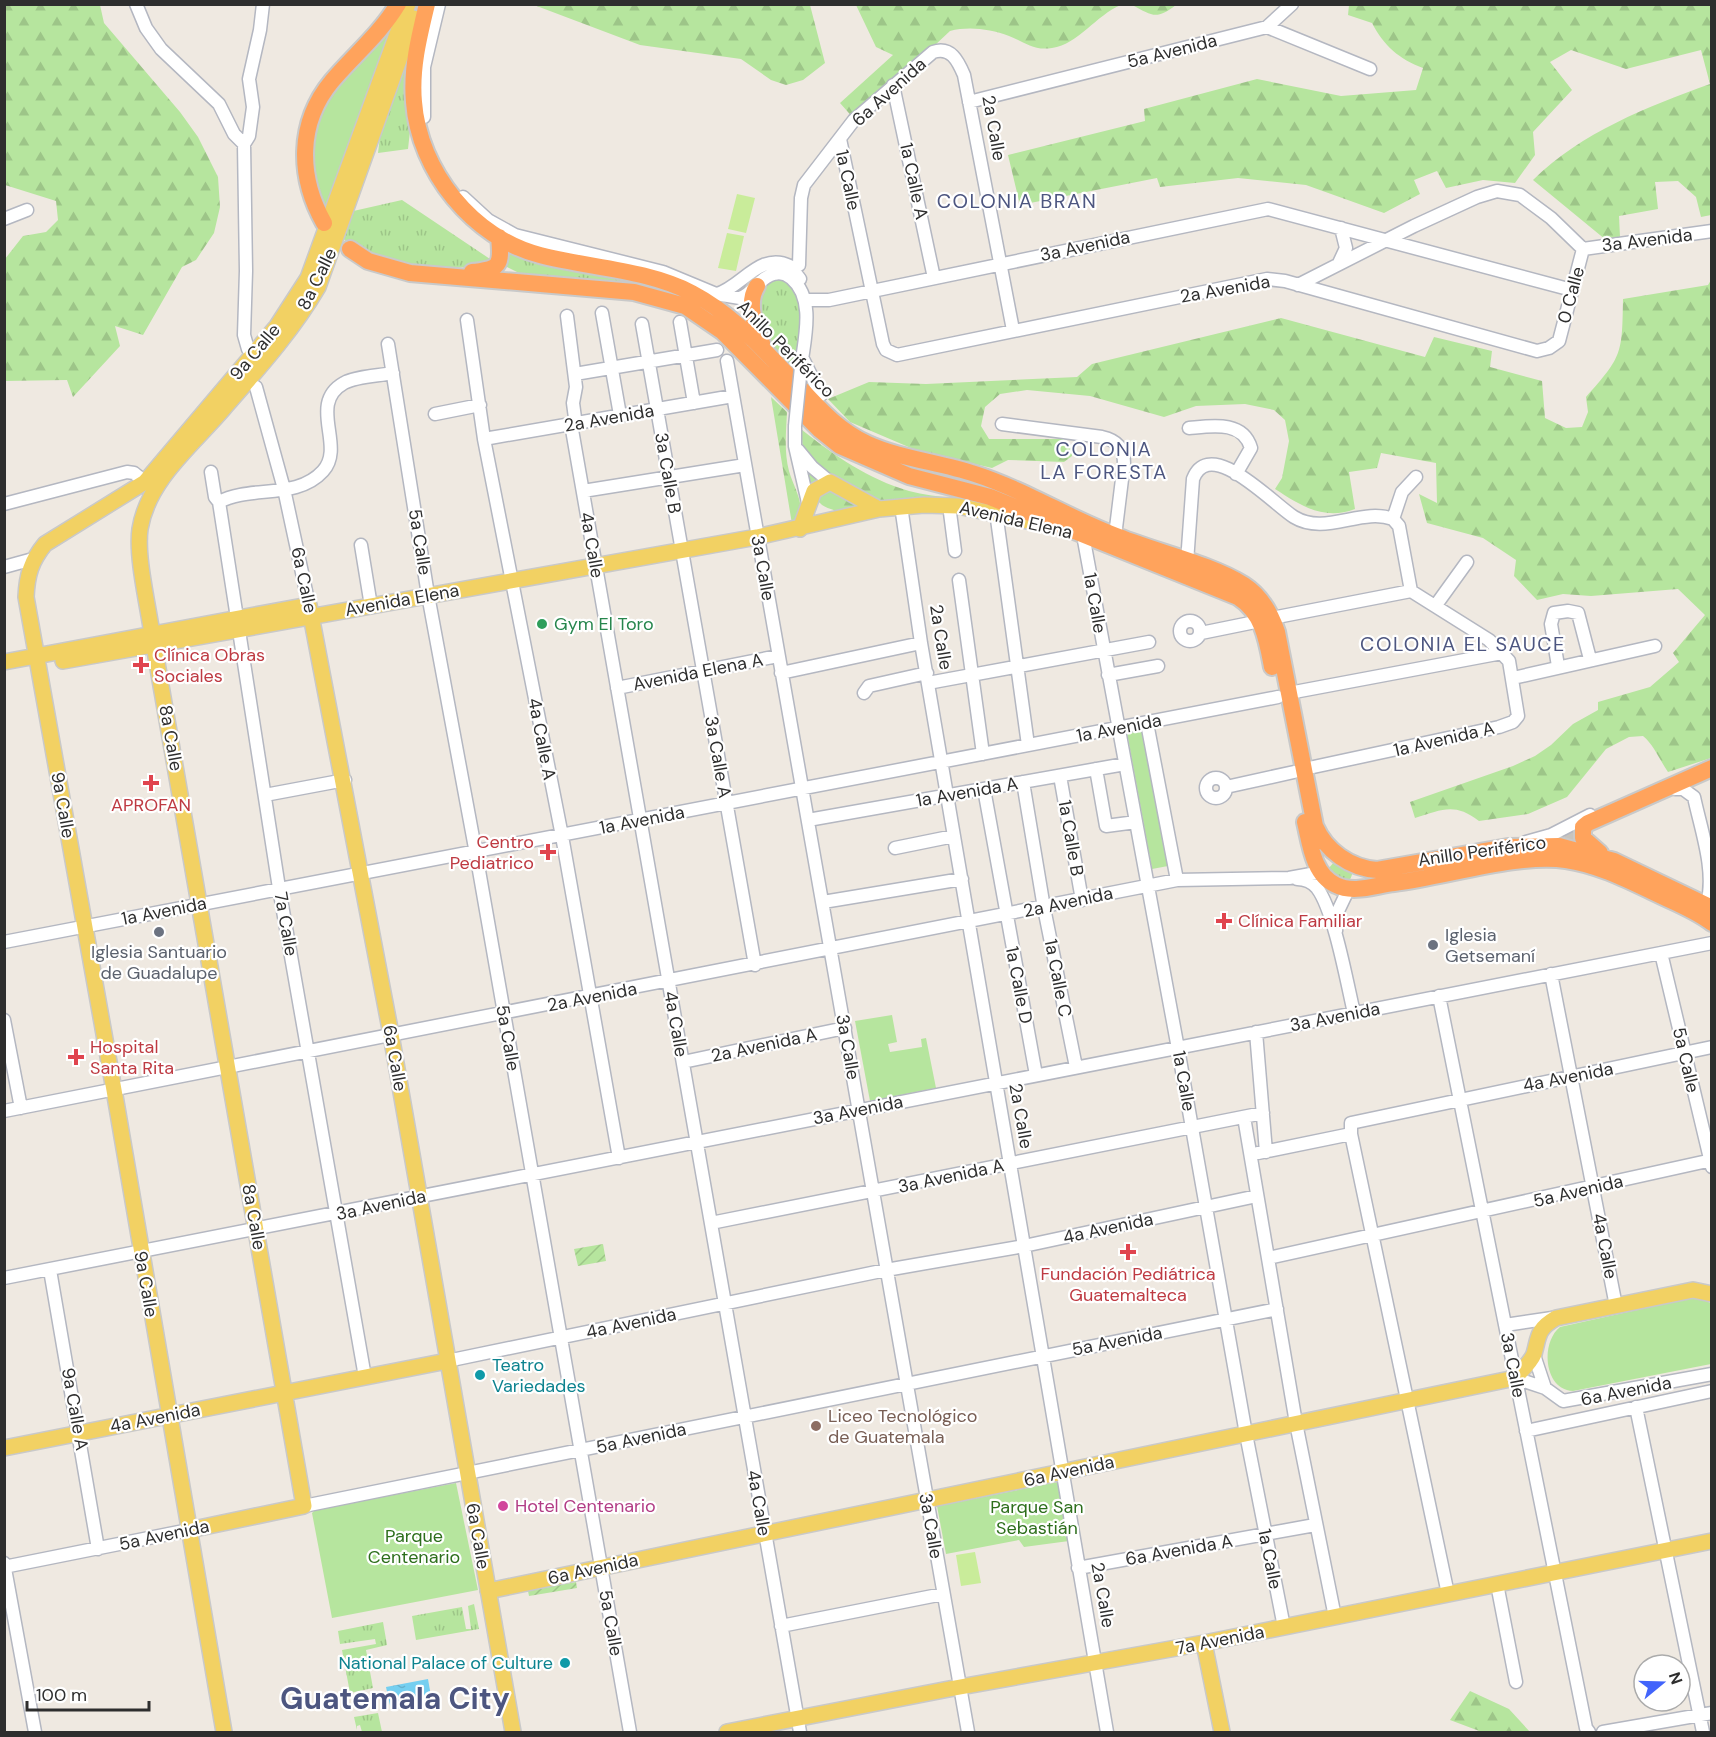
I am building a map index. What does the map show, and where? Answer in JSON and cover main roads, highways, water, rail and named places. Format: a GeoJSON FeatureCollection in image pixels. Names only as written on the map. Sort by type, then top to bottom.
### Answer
{"type":"FeatureCollection","features":[{"type":"Feature","properties":{"kind":"highway"},"geometry":{"type":"LineString","coordinates":[[324,223],[315,206],[304,169],[307,130],[312,113],[332,81],[376,35],[398,4]]}},
{"type":"Feature","properties":{"kind":"highway","name":"Anillo Periférico"},"geometry":{"type":"LineString","coordinates":[[426,13],[417,46],[413,99],[423,143],[433,167],[452,196],[476,221],[499,237],[539,255],[642,275],[672,284],[716,308],[744,329],[826,417],[868,445],[999,482],[1115,536],[1243,585],[1264,604],[1266,619]]}},
{"type":"Feature","properties":{"kind":"highway"},"geometry":{"type":"LineString","coordinates":[[438,276],[492,269],[498,265],[501,255],[499,237]]}},
{"type":"Feature","properties":{"kind":"highway","name":"Anillo Periférico"},"geometry":{"type":"LineString","coordinates":[[350,249],[368,261],[388,269],[438,276],[633,292],[685,306],[723,332],[820,430],[840,446],[909,476],[990,497],[1223,589],[1266,619]]}},
{"type":"Feature","properties":{"kind":"highway"},"geometry":{"type":"LineString","coordinates":[[498,265],[530,283]]}},
{"type":"Feature","properties":{"kind":"highway"},"geometry":{"type":"LineString","coordinates":[[757,286],[752,297],[752,313],[766,352]]}},
{"type":"Feature","properties":{"kind":"highway"},"geometry":{"type":"LineString","coordinates":[[716,294],[746,321],[766,352]]}},
{"type":"Feature","properties":{"kind":"highway"},"geometry":{"type":"LineString","coordinates":[[1266,619],[1299,770],[1313,856],[1322,872]]}},
{"type":"Feature","properties":{"kind":"highway"},"geometry":{"type":"LineString","coordinates":[[1614,861],[1586,844],[1581,834],[1588,823],[1712,768]]}},
{"type":"Feature","properties":{"kind":"highway"},"geometry":{"type":"LineString","coordinates":[[1299,770],[1315,826],[1324,842],[1336,853],[1327,859],[1322,872]]}},
{"type":"Feature","properties":{"kind":"highway","name":"Anillo Periférico"},"geometry":{"type":"LineString","coordinates":[[1336,853],[1357,866],[1377,870],[1508,847],[1559,846],[1614,861],[1709,906]]}},
{"type":"Feature","properties":{"kind":"highway","name":"Anillo Periférico"},"geometry":{"type":"LineString","coordinates":[[1322,872],[1334,884],[1349,888],[1530,860],[1567,860],[1588,865],[1641,886],[1712,923]]}},
{"type":"Feature","properties":{"kind":"main road","name":"9a Calle"},"geometry":{"type":"LineString","coordinates":[[224,1732],[114,1090],[26,597],[27,576],[33,559],[56,535],[127,496],[145,482],[254,354],[289,309],[308,278],[408,4]]}},
{"type":"Feature","properties":{"kind":"main road","name":"8a Calle"},"geometry":{"type":"LineString","coordinates":[[304,1506],[154,639],[140,532],[148,500],[156,485],[279,342],[305,309],[318,287],[426,13]]}},
{"type":"Feature","properties":{"kind":"main road"},"geometry":{"type":"LineString","coordinates":[[800,528],[814,491],[830,482],[853,497],[879,509]]}},
{"type":"Feature","properties":{"kind":"main road"},"geometry":{"type":"LineString","coordinates":[[853,497],[853,517]]}},
{"type":"Feature","properties":{"kind":"main road","name":"Avenida Elena"},"geometry":{"type":"LineString","coordinates":[[4,672],[37,661],[154,639],[310,611],[371,606],[428,596],[757,537],[901,506],[949,506],[996,512],[1083,535]]}},
{"type":"Feature","properties":{"kind":"main road"},"geometry":{"type":"LineString","coordinates":[[809,508],[826,523]]}},
{"type":"Feature","properties":{"kind":"main road","name":"6a Calle"},"geometry":{"type":"LineString","coordinates":[[310,611],[345,780],[392,1035],[418,1197],[513,1732]]}},
{"type":"Feature","properties":{"kind":"main road","name":"Avenida Elena"},"geometry":{"type":"LineString","coordinates":[[4,662],[37,661]]}},
{"type":"Feature","properties":{"kind":"main road","name":"6a Avenida"},"geometry":{"type":"LineString","coordinates":[[488,1591],[1515,1378],[1533,1354],[1534,1343],[1540,1331],[1560,1317],[1693,1290],[1712,1294]]}},
{"type":"Feature","properties":{"kind":"main road","name":"4a Avenida"},"geometry":{"type":"LineString","coordinates":[[4,1448],[447,1361]]}},
{"type":"Feature","properties":{"kind":"main road","name":"5a Avenida"},"geometry":{"type":"LineString","coordinates":[[189,1530],[304,1506]]}},
{"type":"Feature","properties":{"kind":"main road","name":"7a Avenida"},"geometry":{"type":"LineString","coordinates":[[727,1732],[799,1726],[959,1687],[1204,1643],[1712,1541]]}},
{"type":"Feature","properties":{"kind":"main road"},"geometry":{"type":"LineString","coordinates":[[1204,1643],[1222,1732]]}},
{"type":"Feature","properties":{"kind":"water"},"geometry":{"type":"Polygon","coordinates":[[[428,1679],[432,1702],[391,1710],[386,1687],[428,1679]]]}},
{"type":"Feature","properties":{"kind":"tunnel"},"geometry":{"type":"LineString","coordinates":[[1548,844],[1590,826]]}},
{"type":"Feature","properties":{"kind":"place","name":"Gym El Toro"},"geometry":{"type":"Point","coordinates":[542,624]}},
{"type":"Feature","properties":{"kind":"place","name":"Clínica Obras Sociales"},"geometry":{"type":"Point","coordinates":[141,665]}},
{"type":"Feature","properties":{"kind":"place","name":"APROFAN"},"geometry":{"type":"Point","coordinates":[151,783]}},
{"type":"Feature","properties":{"kind":"place","name":"Centro Pediatrico"},"geometry":{"type":"Point","coordinates":[548,852]}},
{"type":"Feature","properties":{"kind":"place","name":"Clínica Familiar"},"geometry":{"type":"Point","coordinates":[1224,921]}},
{"type":"Feature","properties":{"kind":"place","name":"Iglesia Santuario de Guadalupe"},"geometry":{"type":"Point","coordinates":[159,932]}},
{"type":"Feature","properties":{"kind":"place","name":"Iglesia Getsemaní"},"geometry":{"type":"Point","coordinates":[1433,945]}},
{"type":"Feature","properties":{"kind":"place","name":"Hospital Santa Rita"},"geometry":{"type":"Point","coordinates":[76,1057]}},
{"type":"Feature","properties":{"kind":"place","name":"Fundación Pediátrica Guatemalteca"},"geometry":{"type":"Point","coordinates":[1128,1252]}},
{"type":"Feature","properties":{"kind":"place","name":"Teatro Variedades"},"geometry":{"type":"Point","coordinates":[480,1375]}},
{"type":"Feature","properties":{"kind":"place","name":"Liceo Tecnológico de Guatemala"},"geometry":{"type":"Point","coordinates":[816,1426]}},
{"type":"Feature","properties":{"kind":"place","name":"Hotel Centenario"},"geometry":{"type":"Point","coordinates":[503,1506]}},
{"type":"Feature","properties":{"kind":"place","name":"National Palace of Culture"},"geometry":{"type":"Point","coordinates":[565,1663]}},
{"type":"Feature","properties":{"kind":"district","name":"COLONIA BRAN"},"geometry":{"type":"Point","coordinates":[1017,201]}},
{"type":"Feature","properties":{"kind":"district","name":"COLONIA LA FORESTA"},"geometry":{"type":"Point","coordinates":[1104,460]}},
{"type":"Feature","properties":{"kind":"district","name":"COLONIA EL SAUCE"},"geometry":{"type":"Point","coordinates":[1463,644]}},
{"type":"Feature","properties":{"kind":"district","name":"Guatemala City"},"geometry":{"type":"Point","coordinates":[395,1698]}},
{"type":"Feature","properties":{"kind":"park label","name":"Parque San Sebastián"},"geometry":{"type":"Point","coordinates":[1037,1517]}},
{"type":"Feature","properties":{"kind":"park label","name":"Parque Centenario"},"geometry":{"type":"Point","coordinates":[414,1546]}}]}
